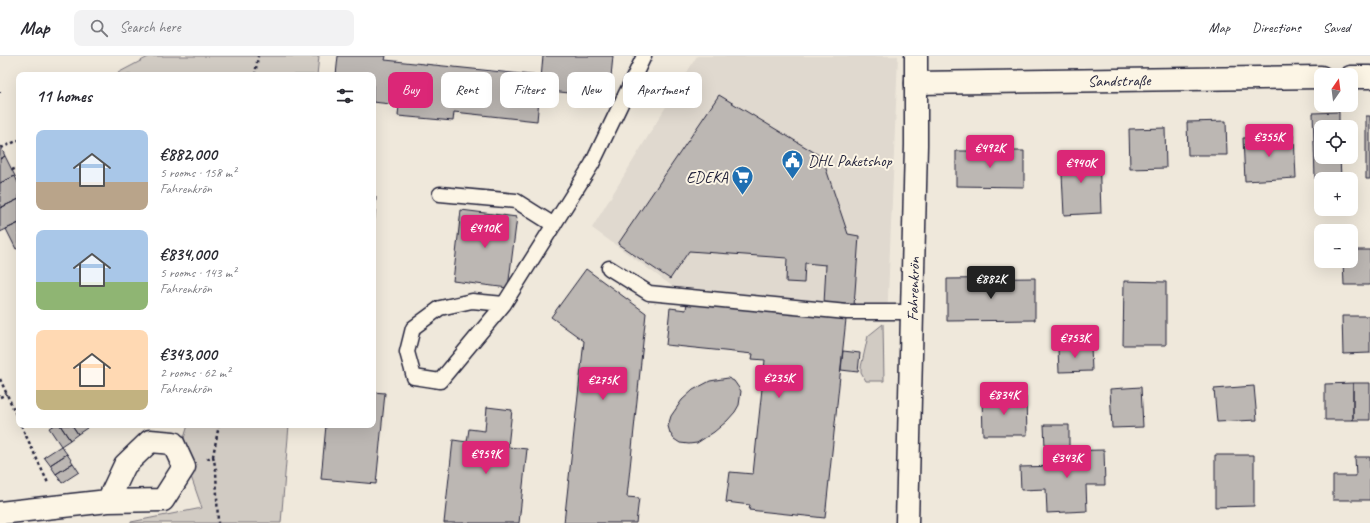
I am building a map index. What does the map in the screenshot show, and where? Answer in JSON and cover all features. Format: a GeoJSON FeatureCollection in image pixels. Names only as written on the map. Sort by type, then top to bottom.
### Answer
{"type":"FeatureCollection","features":[{"type":"Feature","properties":{"kind":"street","name":"Fahrenkrön"},"geometry":{"type":"LineString","coordinates":[[907,523],[916,56]]}},
{"type":"Feature","properties":{"kind":"street"},"geometry":{"type":"LineString","coordinates":[[1358,77],[1370,76]]}},
{"type":"Feature","properties":{"kind":"street","name":"Sandstraße"},"geometry":{"type":"LineString","coordinates":[[916,83],[1314,77]]}},
{"type":"Feature","properties":{"kind":"street"},"geometry":{"type":"LineString","coordinates":[[0,513],[108,501],[163,500],[184,467],[172,443],[150,441],[125,465],[108,501]]}},
{"type":"Feature","properties":{"kind":"lane"},"geometry":{"type":"LineString","coordinates":[[504,304],[472,301],[440,308],[414,328],[407,352],[414,377],[440,381],[504,304],[592,164],[644,56]]}},
{"type":"Feature","properties":{"kind":"lane"},"geometry":{"type":"LineString","coordinates":[[440,194],[516,201],[554,225]]}},
{"type":"Feature","properties":{"kind":"lane"},"geometry":{"type":"LineString","coordinates":[[609,268],[649,293],[847,312],[912,312]]}},
{"type":"Feature","properties":{"kind":"path"},"geometry":{"type":"LineString","coordinates":[[255,72],[258,56]]}},
{"type":"Feature","properties":{"kind":"path"},"geometry":{"type":"LineString","coordinates":[[2,148],[16,141]]}},
{"type":"Feature","properties":{"kind":"path"},"geometry":{"type":"LineString","coordinates":[[12,170],[16,168]]}},
{"type":"Feature","properties":{"kind":"path"},"geometry":{"type":"LineString","coordinates":[[0,379],[16,414]]}},
{"type":"Feature","properties":{"kind":"path"},"geometry":{"type":"LineString","coordinates":[[0,397],[7,394]]}},
{"type":"Feature","properties":{"kind":"path"},"geometry":{"type":"LineString","coordinates":[[22,428],[51,491],[30,510]]}},
{"type":"Feature","properties":{"kind":"path"},"geometry":{"type":"LineString","coordinates":[[218,428],[213,456],[216,470],[218,523]]}},
{"type":"Feature","properties":{"kind":"path"},"geometry":{"type":"LineString","coordinates":[[184,467],[213,456]]}},
{"type":"Feature","properties":{"kind":"shaded area"},"geometry":{"type":"Polygon","coordinates":[[[150,56],[319,56],[317,72],[120,72],[150,56]]]}},
{"type":"Feature","properties":{"kind":"shaded area"},"geometry":{"type":"Polygon","coordinates":[[[697,56],[898,56],[887,321],[690,299],[592,228],[665,108],[702,108],[702,72],[687,72],[697,56]]]}},
{"type":"Feature","properties":{"kind":"shaded area"},"geometry":{"type":"Polygon","coordinates":[[[883,324],[884,381],[866,381],[861,372],[861,367],[868,336],[883,324]]]}},
{"type":"Feature","properties":{"kind":"shaded area"},"geometry":{"type":"Polygon","coordinates":[[[187,428],[289,428],[281,523],[131,523],[202,508],[181,448],[187,428]]]}},
{"type":"Feature","properties":{"kind":"building"},"geometry":{"type":"Polygon","coordinates":[[[338,56],[386,56],[385,60],[502,72],[500,72],[500,108],[538,108],[537,121],[454,112],[453,121],[398,116],[399,108],[433,108],[433,72],[388,72],[388,104],[376,102],[376,72],[336,72],[338,56]]]}},
{"type":"Feature","properties":{"kind":"building"},"geometry":{"type":"Polygon","coordinates":[[[543,56],[613,56],[611,72],[567,72],[567,93],[559,92],[559,72],[542,72],[543,56]]]}},
{"type":"Feature","properties":{"kind":"building","name":"EDEKA"},"geometry":{"type":"Polygon","coordinates":[[[719,95],[822,157],[848,234],[859,236],[854,306],[824,304],[826,265],[805,263],[804,283],[786,282],[787,258],[689,251],[670,279],[618,244],[719,95]]]}},
{"type":"Feature","properties":{"kind":"building"},"geometry":{"type":"Polygon","coordinates":[[[1339,112],[1339,120],[1314,120],[1314,146],[1313,113],[1339,112]]]}},
{"type":"Feature","properties":{"kind":"building"},"geometry":{"type":"Polygon","coordinates":[[[1366,116],[1370,116],[1370,179],[1366,179],[1366,116]]]}},
{"type":"Feature","properties":{"kind":"building"},"geometry":{"type":"Polygon","coordinates":[[[1226,121],[1227,155],[1188,155],[1187,122],[1226,121]]]}},
{"type":"Feature","properties":{"kind":"building"},"geometry":{"type":"Polygon","coordinates":[[[1165,128],[1166,168],[1130,169],[1129,129],[1165,128]]]}},
{"type":"Feature","properties":{"kind":"building"},"geometry":{"type":"Polygon","coordinates":[[[1294,136],[1296,178],[1245,181],[1243,138],[1294,136]]]}},
{"type":"Feature","properties":{"kind":"building"},"geometry":{"type":"Polygon","coordinates":[[[0,145],[5,156],[0,159],[0,145]]]}},
{"type":"Feature","properties":{"kind":"building"},"geometry":{"type":"Polygon","coordinates":[[[956,151],[1024,151],[1024,187],[956,186],[956,151]]]}},
{"type":"Feature","properties":{"kind":"building"},"geometry":{"type":"Polygon","coordinates":[[[1099,153],[1101,213],[1064,215],[1061,154],[1099,153]]]}},
{"type":"Feature","properties":{"kind":"building"},"geometry":{"type":"Polygon","coordinates":[[[5,156],[15,176],[0,183],[0,159],[5,156]]]}},
{"type":"Feature","properties":{"kind":"building"},"geometry":{"type":"Polygon","coordinates":[[[1315,164],[1340,164],[1341,172],[1315,172],[1315,164]]]}},
{"type":"Feature","properties":{"kind":"building"},"geometry":{"type":"Polygon","coordinates":[[[15,176],[16,178],[16,200],[0,208],[0,183],[15,176]]]}},
{"type":"Feature","properties":{"kind":"building"},"geometry":{"type":"Polygon","coordinates":[[[16,200],[16,224],[0,232],[0,208],[16,200]]]}},
{"type":"Feature","properties":{"kind":"building"},"geometry":{"type":"Polygon","coordinates":[[[461,210],[517,217],[508,288],[453,281],[461,210]]]}},
{"type":"Feature","properties":{"kind":"building"},"geometry":{"type":"Polygon","coordinates":[[[16,224],[16,249],[6,229],[16,224]]]}},
{"type":"Feature","properties":{"kind":"building"},"geometry":{"type":"Polygon","coordinates":[[[1358,250],[1370,250],[1370,285],[1344,285],[1343,268],[1358,268],[1358,250]]]}},
{"type":"Feature","properties":{"kind":"building"},"geometry":{"type":"Polygon","coordinates":[[[586,269],[646,313],[627,497],[639,498],[636,523],[564,523],[584,341],[551,317],[586,269]]]}},
{"type":"Feature","properties":{"kind":"building"},"geometry":{"type":"Polygon","coordinates":[[[1035,278],[1035,320],[947,321],[947,279],[1035,278]]]}},
{"type":"Feature","properties":{"kind":"building"},"geometry":{"type":"Polygon","coordinates":[[[1124,281],[1166,282],[1166,345],[1123,345],[1124,281]]]}},
{"type":"Feature","properties":{"kind":"building"},"geometry":{"type":"Polygon","coordinates":[[[687,302],[846,319],[825,518],[749,510],[750,505],[726,502],[730,472],[753,474],[765,360],[752,359],[753,354],[666,345],[670,308],[686,310],[687,302]]]}},
{"type":"Feature","properties":{"kind":"building"},"geometry":{"type":"Polygon","coordinates":[[[1342,316],[1370,316],[1370,353],[1343,354],[1342,316]]]}},
{"type":"Feature","properties":{"kind":"building"},"geometry":{"type":"Polygon","coordinates":[[[1091,346],[1092,371],[1059,372],[1058,348],[1091,346]]]}},
{"type":"Feature","properties":{"kind":"building"},"geometry":{"type":"Polygon","coordinates":[[[843,351],[860,353],[858,372],[841,370],[843,351]]]}},
{"type":"Feature","properties":{"kind":"building"},"geometry":{"type":"Polygon","coordinates":[[[728,378],[734,381],[741,391],[739,405],[735,412],[714,432],[697,443],[680,443],[674,439],[668,426],[671,416],[682,400],[693,390],[710,381],[728,378]]]}},
{"type":"Feature","properties":{"kind":"building"},"geometry":{"type":"Polygon","coordinates":[[[1353,383],[1370,383],[1370,420],[1353,420],[1353,383]]]}},
{"type":"Feature","properties":{"kind":"building"},"geometry":{"type":"Polygon","coordinates":[[[1353,383],[1353,420],[1325,420],[1325,384],[1353,383]]]}},
{"type":"Feature","properties":{"kind":"building"},"geometry":{"type":"Polygon","coordinates":[[[1254,386],[1257,420],[1217,422],[1214,389],[1254,386]]]}},
{"type":"Feature","properties":{"kind":"building"},"geometry":{"type":"Polygon","coordinates":[[[1141,387],[1143,427],[1112,428],[1110,389],[1141,387]]]}},
{"type":"Feature","properties":{"kind":"building"},"geometry":{"type":"Polygon","coordinates":[[[376,392],[385,393],[376,484],[321,479],[326,428],[376,428],[376,392]]]}},
{"type":"Feature","properties":{"kind":"building"},"geometry":{"type":"Polygon","coordinates":[[[982,397],[1026,397],[1027,435],[983,435],[982,397]]]}},
{"type":"Feature","properties":{"kind":"building"},"geometry":{"type":"Polygon","coordinates":[[[487,407],[512,410],[508,447],[527,449],[519,523],[444,523],[453,440],[467,442],[469,429],[485,431],[487,407]]]}},
{"type":"Feature","properties":{"kind":"building"},"geometry":{"type":"Polygon","coordinates":[[[1044,425],[1069,425],[1069,447],[1045,447],[1044,425]]]}},
{"type":"Feature","properties":{"kind":"building"},"geometry":{"type":"Polygon","coordinates":[[[49,428],[62,428],[70,440],[61,446],[49,428]]]}},
{"type":"Feature","properties":{"kind":"building"},"geometry":{"type":"Polygon","coordinates":[[[62,428],[74,428],[78,434],[70,440],[62,428]]]}},
{"type":"Feature","properties":{"kind":"building"},"geometry":{"type":"Polygon","coordinates":[[[74,428],[87,428],[78,434],[74,428]]]}},
{"type":"Feature","properties":{"kind":"building"},"geometry":{"type":"Polygon","coordinates":[[[61,446],[67,454],[50,465],[44,457],[61,446]]]}},
{"type":"Feature","properties":{"kind":"building"},"geometry":{"type":"Polygon","coordinates":[[[1104,450],[1105,485],[1086,485],[1087,511],[1047,513],[1046,489],[1021,490],[1020,467],[1057,466],[1056,451],[1104,450]]]}},
{"type":"Feature","properties":{"kind":"building"},"geometry":{"type":"Polygon","coordinates":[[[67,454],[73,463],[56,474],[50,465],[67,454]]]}},
{"type":"Feature","properties":{"kind":"building"},"geometry":{"type":"Polygon","coordinates":[[[1215,455],[1254,455],[1254,506],[1215,507],[1215,455]]]}},
{"type":"Feature","properties":{"kind":"building"},"geometry":{"type":"Polygon","coordinates":[[[1355,457],[1370,457],[1370,500],[1333,500],[1333,476],[1356,476],[1355,457]]]}},
{"type":"Feature","properties":{"kind":"building"},"geometry":{"type":"Polygon","coordinates":[[[73,463],[79,472],[62,483],[56,474],[73,463]]]}},
{"type":"Feature","properties":{"kind":"place","name":"DHL Paketshop"},"geometry":{"type":"Point","coordinates":[793,180]}},
{"type":"Feature","properties":{"kind":"place","name":"EDEKA"},"geometry":{"type":"Point","coordinates":[743,196]}}]}
